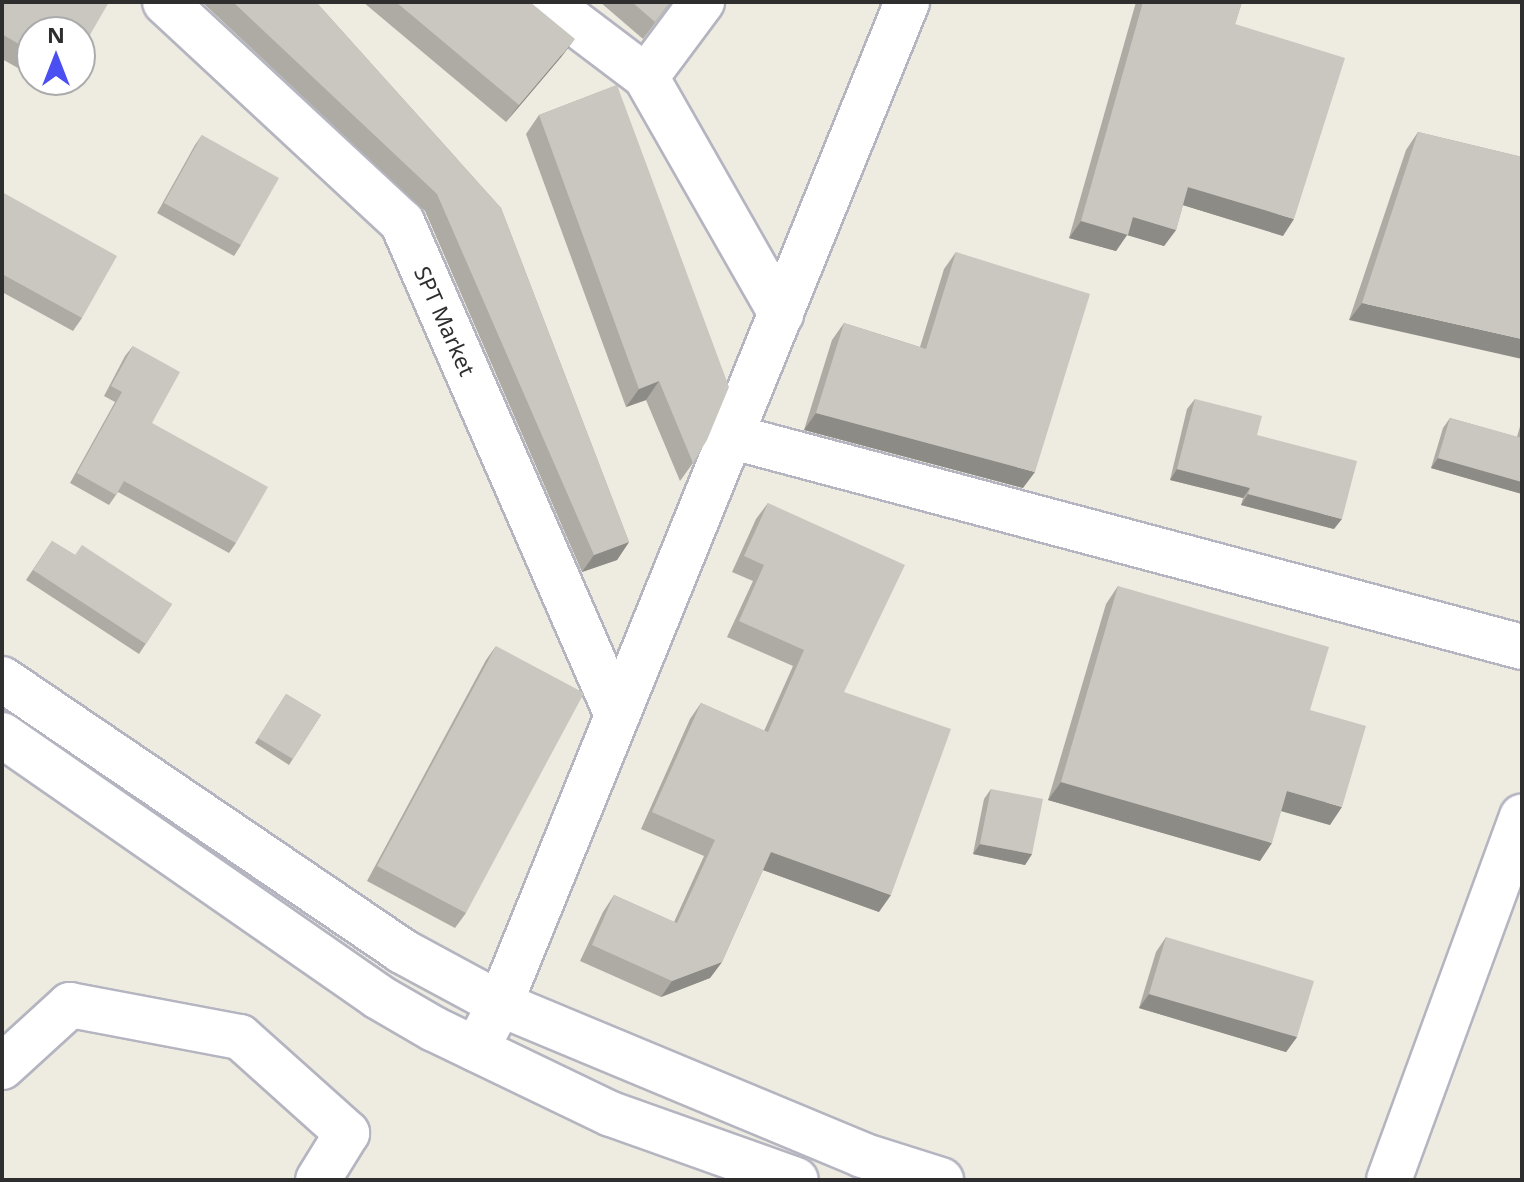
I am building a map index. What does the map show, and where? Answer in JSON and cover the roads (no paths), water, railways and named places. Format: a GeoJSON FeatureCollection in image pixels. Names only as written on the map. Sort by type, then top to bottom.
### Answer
{"type":"FeatureCollection","features":[{"type":"Feature","properties":{"kind":"street","name":"SPT Market"},"geometry":{"type":"LineString","coordinates":[[165,2],[402,222],[617,715]]}},
{"type":"Feature","properties":{"kind":"street"},"geometry":{"type":"LineString","coordinates":[[547,2],[646,77],[781,314]]}},
{"type":"Feature","properties":{"kind":"street"},"geometry":{"type":"LineString","coordinates":[[646,77],[702,2]]}},
{"type":"Feature","properties":{"kind":"street"},"geometry":{"type":"LineString","coordinates":[[476,1049],[500,1004],[733,437],[907,2]]}},
{"type":"Feature","properties":{"kind":"street"},"geometry":{"type":"LineString","coordinates":[[733,437],[1522,647]]}},
{"type":"Feature","properties":{"kind":"street"},"geometry":{"type":"LineString","coordinates":[[2,679],[402,951],[500,1004],[847,1149],[941,1180]]}},
{"type":"Feature","properties":{"kind":"street"},"geometry":{"type":"LineString","coordinates":[[2,735],[377,996],[476,1049],[611,1114],[796,1180]]}},
{"type":"Feature","properties":{"kind":"street"},"geometry":{"type":"LineString","coordinates":[[1389,1180],[1522,817]]}},
{"type":"Feature","properties":{"kind":"street"},"geometry":{"type":"LineString","coordinates":[[2,1067],[70,1005],[240,1037],[347,1133],[318,1180]]}}]}
